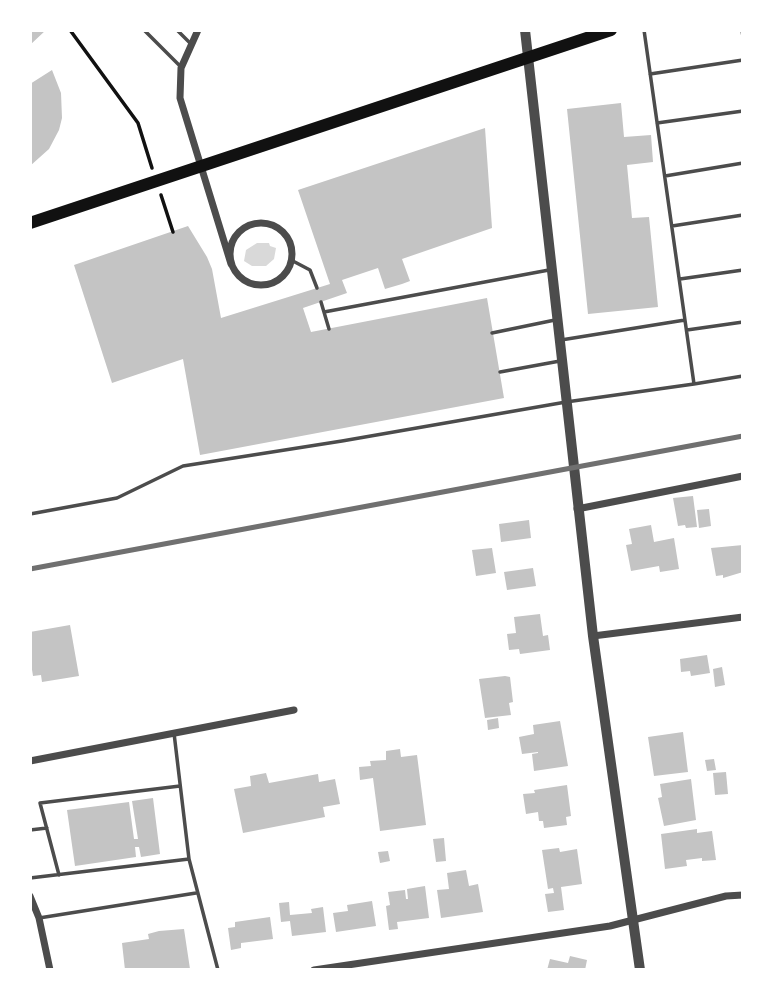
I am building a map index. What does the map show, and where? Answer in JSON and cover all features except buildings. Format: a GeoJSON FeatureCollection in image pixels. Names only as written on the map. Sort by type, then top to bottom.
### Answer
{"type":"FeatureCollection","features":[{"type":"Feature","properties":{"kind":"main road"},"geometry":{"type":"LineString","coordinates":[[30,223],[611,30]]}},
{"type":"Feature","properties":{"kind":"street"},"geometry":{"type":"LineString","coordinates":[[198,30],[181,68],[180,98],[231,264],[242,279],[261,285],[278,280],[285,273],[291,260],[291,247],[282,231],[265,223],[254,223],[245,227],[232,242],[231,264]]}},
{"type":"Feature","properties":{"kind":"street"},"geometry":{"type":"LineString","coordinates":[[525,30],[577,509],[639,970]]}},
{"type":"Feature","properties":{"kind":"street"},"geometry":{"type":"LineString","coordinates":[[577,509],[743,476]]}},
{"type":"Feature","properties":{"kind":"street"},"geometry":{"type":"LineString","coordinates":[[593,636],[743,617]]}},
{"type":"Feature","properties":{"kind":"street"},"geometry":{"type":"LineString","coordinates":[[30,761],[294,710]]}},
{"type":"Feature","properties":{"kind":"street"},"geometry":{"type":"LineString","coordinates":[[314,970],[346,968],[633,921],[726,896],[743,895]]}},
{"type":"Feature","properties":{"kind":"street"},"geometry":{"type":"LineString","coordinates":[[30,896],[39,918],[50,970]]}},
{"type":"Feature","properties":{"kind":"lane"},"geometry":{"type":"LineString","coordinates":[[144,30],[181,68]]}},
{"type":"Feature","properties":{"kind":"lane"},"geometry":{"type":"LineString","coordinates":[[177,30],[192,44]]}},
{"type":"Feature","properties":{"kind":"lane"},"geometry":{"type":"LineString","coordinates":[[644,30],[694,384]]}},
{"type":"Feature","properties":{"kind":"lane"},"geometry":{"type":"LineString","coordinates":[[742,30],[743,37]]}},
{"type":"Feature","properties":{"kind":"lane"},"geometry":{"type":"LineString","coordinates":[[650,74],[743,60]]}},
{"type":"Feature","properties":{"kind":"lane"},"geometry":{"type":"LineString","coordinates":[[657,123],[743,111]]}},
{"type":"Feature","properties":{"kind":"lane"},"geometry":{"type":"LineString","coordinates":[[665,176],[743,163]]}},
{"type":"Feature","properties":{"kind":"lane"},"geometry":{"type":"LineString","coordinates":[[672,226],[743,215]]}},
{"type":"Feature","properties":{"kind":"lane"},"geometry":{"type":"LineString","coordinates":[[291,260],[310,271],[317,288]]}},
{"type":"Feature","properties":{"kind":"lane"},"geometry":{"type":"LineString","coordinates":[[324,312],[552,269]]}},
{"type":"Feature","properties":{"kind":"lane"},"geometry":{"type":"LineString","coordinates":[[680,279],[743,270]]}},
{"type":"Feature","properties":{"kind":"lane"},"geometry":{"type":"LineString","coordinates":[[321,302],[329,329]]}},
{"type":"Feature","properties":{"kind":"lane"},"geometry":{"type":"LineString","coordinates":[[492,332],[557,319]]}},
{"type":"Feature","properties":{"kind":"lane"},"geometry":{"type":"LineString","coordinates":[[559,341],[685,320]]}},
{"type":"Feature","properties":{"kind":"lane"},"geometry":{"type":"LineString","coordinates":[[687,330],[743,322]]}},
{"type":"Feature","properties":{"kind":"lane"},"geometry":{"type":"LineString","coordinates":[[500,372],[561,361]]}},
{"type":"Feature","properties":{"kind":"lane"},"geometry":{"type":"LineString","coordinates":[[30,514],[117,498],[183,466],[566,402],[743,376]]}},
{"type":"Feature","properties":{"kind":"lane"},"geometry":{"type":"LineString","coordinates":[[174,733],[189,859],[218,970]]}},
{"type":"Feature","properties":{"kind":"lane"},"geometry":{"type":"LineString","coordinates":[[59,874],[40,803],[181,786]]}},
{"type":"Feature","properties":{"kind":"lane"},"geometry":{"type":"LineString","coordinates":[[30,830],[47,828]]}},
{"type":"Feature","properties":{"kind":"lane"},"geometry":{"type":"LineString","coordinates":[[30,878],[189,859]]}},
{"type":"Feature","properties":{"kind":"lane"},"geometry":{"type":"LineString","coordinates":[[39,918],[196,893]]}},
{"type":"Feature","properties":{"kind":"path"},"geometry":{"type":"LineString","coordinates":[[70,30],[138,123],[153,172]]}},
{"type":"Feature","properties":{"kind":"path"},"geometry":{"type":"LineString","coordinates":[[157,184],[173,232]]}},
{"type":"Feature","properties":{"kind":"shaded area"},"geometry":{"type":"Polygon","coordinates":[[[257,243],[269,243],[276,248],[274,259],[266,266],[252,266],[244,261],[246,250],[257,243]]]}},
{"type":"Feature","properties":{"kind":"railway"},"geometry":{"type":"LineString","coordinates":[[30,569],[743,436]]}}]}
